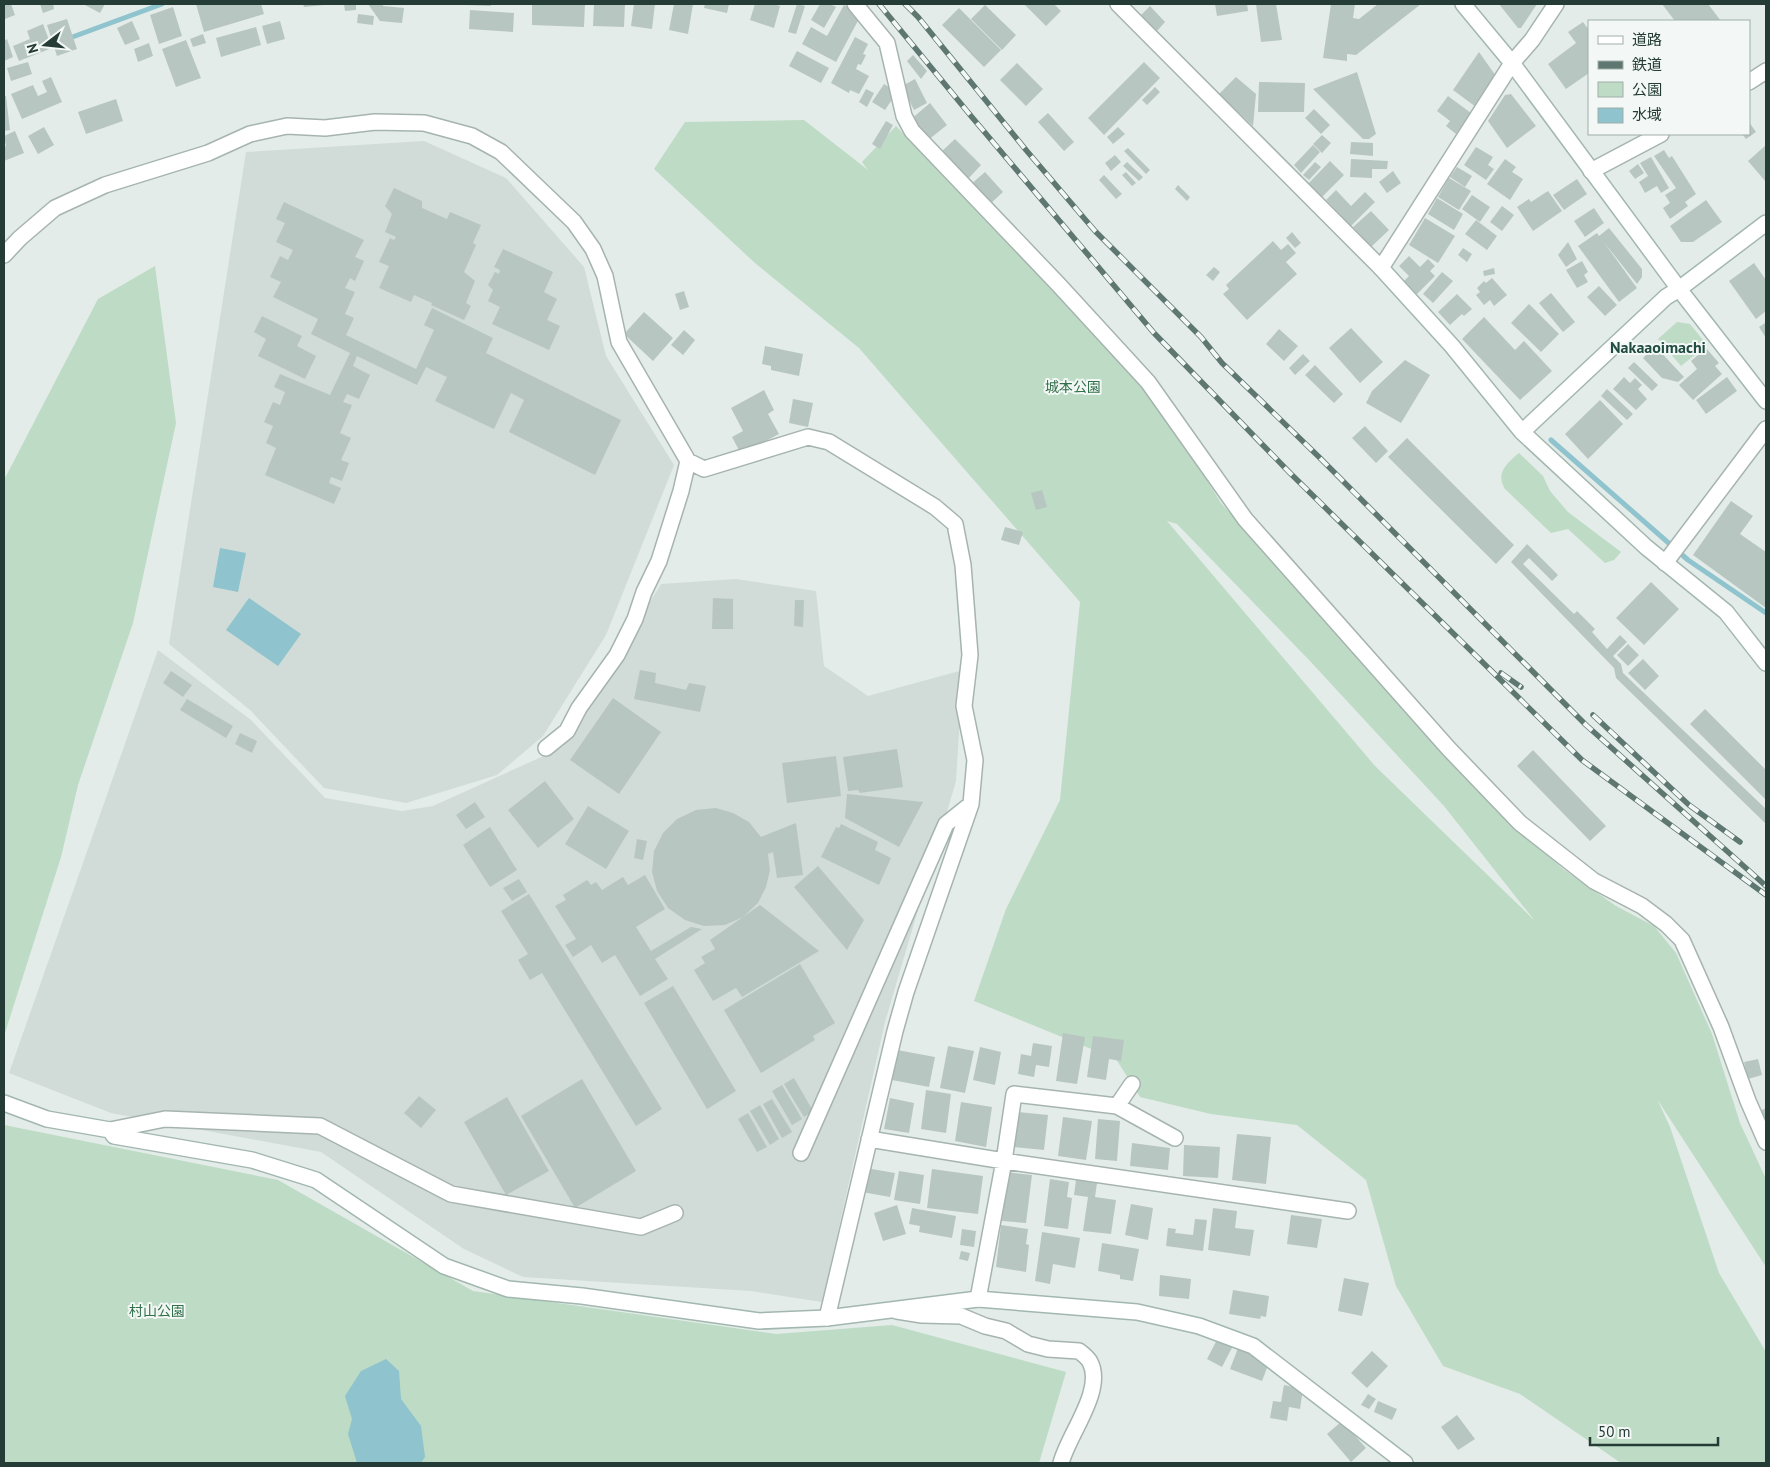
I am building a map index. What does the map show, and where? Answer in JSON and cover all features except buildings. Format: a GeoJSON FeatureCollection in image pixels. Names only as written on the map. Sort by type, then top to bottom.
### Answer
{"type":"FeatureCollection","features":[{"type":"Feature","properties":{"kind":"street"},"geometry":{"type":"LineString","coordinates":[[855,4],[887,43],[904,116],[912,131],[1058,284],[1148,382],[1245,519],[1449,749],[1520,823],[1594,880],[1642,906],[1666,924],[1682,940],[1721,1027],[1748,1101],[1766,1142]]}},
{"type":"Feature","properties":{"kind":"street"},"geometry":{"type":"LineString","coordinates":[[1118,4],[1382,268],[1452,346],[1522,432],[1646,547],[1726,612],[1766,663]]}},
{"type":"Feature","properties":{"kind":"street"},"geometry":{"type":"LineString","coordinates":[[1463,4],[1512,63],[1679,289],[1766,402]]}},
{"type":"Feature","properties":{"kind":"street"},"geometry":{"type":"LineString","coordinates":[[1382,268],[1512,63],[1532,40],[1556,4]]}},
{"type":"Feature","properties":{"kind":"street"},"geometry":{"type":"LineString","coordinates":[[1750,81],[1766,71]]}},
{"type":"Feature","properties":{"kind":"street"},"geometry":{"type":"LineString","coordinates":[[4,255],[20,238],[55,208],[105,185],[208,153],[250,134],[287,126],[325,128],[375,122],[424,122],[472,136],[500,152],[574,222],[593,249],[605,276],[619,342],[688,461],[704,469],[808,437],[829,442],[936,507],[955,524],[962,565],[970,655],[964,706],[975,760],[971,804],[906,992],[827,1318]]}},
{"type":"Feature","properties":{"kind":"street"},"geometry":{"type":"LineString","coordinates":[[1592,171],[1659,135]]}},
{"type":"Feature","properties":{"kind":"street"},"geometry":{"type":"LineString","coordinates":[[1522,432],[1666,296],[1679,289],[1766,223]]}},
{"type":"Feature","properties":{"kind":"street"},"geometry":{"type":"LineString","coordinates":[[1665,563],[1766,428]]}},
{"type":"Feature","properties":{"kind":"street"},"geometry":{"type":"LineString","coordinates":[[546,748],[567,731],[579,708],[617,655],[635,620],[644,592],[659,561],[681,491],[688,461]]}},
{"type":"Feature","properties":{"kind":"street"},"geometry":{"type":"LineString","coordinates":[[801,1153],[946,824],[971,804]]}},
{"type":"Feature","properties":{"kind":"street"},"geometry":{"type":"LineString","coordinates":[[1117,1106],[1132,1084]]}},
{"type":"Feature","properties":{"kind":"street"},"geometry":{"type":"LineString","coordinates":[[978,1299],[1004,1161],[1014,1094],[1117,1106],[1175,1138]]}},
{"type":"Feature","properties":{"kind":"street"},"geometry":{"type":"LineString","coordinates":[[4,1103],[46,1119],[110,1130],[165,1119],[320,1126],[451,1194],[641,1228],[675,1213]]}},
{"type":"Feature","properties":{"kind":"street"},"geometry":{"type":"LineString","coordinates":[[110,1130],[114,1136],[252,1160],[316,1180],[444,1266],[508,1289],[582,1296],[759,1321],[827,1318],[978,1299],[1137,1312],[1199,1326],[1253,1346],[1405,1463]]}},
{"type":"Feature","properties":{"kind":"street"},"geometry":{"type":"LineString","coordinates":[[869,1139],[1004,1161],[1348,1211]]}},
{"type":"Feature","properties":{"kind":"street"},"geometry":{"type":"LineString","coordinates":[[888,1310],[922,1315],[961,1316],[985,1326],[1006,1331],[1028,1344],[1048,1349],[1080,1351],[1090,1362],[1095,1379],[1084,1410],[1064,1451],[1061,1463]]}},
{"type":"Feature","properties":{"kind":"shaded area"},"geometry":{"type":"Polygon","coordinates":[[[424,141],[506,178],[584,267],[606,356],[674,465],[606,635],[543,736],[497,775],[406,803],[324,788],[250,710],[169,644],[246,152],[424,141]]]}},
{"type":"Feature","properties":{"kind":"shaded area"},"geometry":{"type":"Polygon","coordinates":[[[736,579],[816,591],[824,666],[868,696],[963,670],[956,781],[885,1022],[822,1302],[751,1291],[523,1277],[464,1249],[321,1152],[111,1113],[9,1073],[158,650],[251,720],[325,798],[402,811],[433,806],[559,749],[661,584],[736,579]]]}},
{"type":"Feature","properties":{"kind":"green space","name":"城本公園"},"geometry":{"type":"Polygon","coordinates":[[[804,120],[868,170],[862,162],[896,126],[1119,360],[1177,432],[1221,503],[1501,813],[1563,869],[1616,906],[1654,926],[1676,953],[1712,1034],[1740,1123],[1766,1179],[1766,1267],[1657,1099],[1670,1127],[1719,1273],[1766,1352],[1766,1463],[1621,1463],[1520,1394],[1443,1366],[1396,1286],[1366,1180],[1297,1125],[1211,1114],[1140,1097],[1116,1059],[974,1001],[1006,909],[1060,800],[1080,602],[859,348],[755,263],[654,169],[685,122],[804,120]],[[1167,521],[1375,766],[1535,921],[1444,806],[1310,661],[1177,524],[1167,521]]]}},
{"type":"Feature","properties":{"kind":"green space"},"geometry":{"type":"Polygon","coordinates":[[[155,266],[176,423],[133,623],[78,785],[61,857],[4,1036],[4,480],[98,299],[155,266]]]}},
{"type":"Feature","properties":{"kind":"green space"},"geometry":{"type":"Polygon","coordinates":[[[1677,322],[1690,324],[1707,345],[1681,366],[1658,339],[1677,322]]]}},
{"type":"Feature","properties":{"kind":"green space"},"geometry":{"type":"Polygon","coordinates":[[[1519,453],[1543,476],[1550,491],[1568,512],[1621,552],[1614,560],[1605,563],[1568,529],[1551,533],[1505,489],[1501,478],[1502,473],[1510,461],[1519,453]]]}},
{"type":"Feature","properties":{"kind":"green space","name":"村山公園"},"geometry":{"type":"Polygon","coordinates":[[[4,1125],[278,1180],[473,1291],[776,1334],[892,1325],[1066,1372],[1039,1463],[4,1463],[4,1125]]]}},
{"type":"Feature","properties":{"kind":"water"},"geometry":{"type":"Polygon","coordinates":[[[220,548],[246,553],[238,592],[213,587],[220,548]]]}},
{"type":"Feature","properties":{"kind":"water"},"geometry":{"type":"Polygon","coordinates":[[[249,598],[301,634],[278,666],[226,630],[249,598]]]}},
{"type":"Feature","properties":{"kind":"water"},"geometry":{"type":"Polygon","coordinates":[[[386,1359],[399,1371],[401,1399],[421,1426],[425,1457],[421,1463],[357,1463],[348,1434],[352,1419],[345,1396],[361,1371],[386,1359]]]}},
{"type":"Feature","properties":{"kind":"waterway"},"geometry":{"type":"LineString","coordinates":[[67,39],[162,4]]}},
{"type":"Feature","properties":{"kind":"waterway"},"geometry":{"type":"LineString","coordinates":[[1551,440],[1688,560],[1766,613]]}},
{"type":"Feature","properties":{"kind":"railway"},"geometry":{"type":"LineString","coordinates":[[879,4],[1154,333],[1290,473],[1582,760],[1766,895]]}},
{"type":"Feature","properties":{"kind":"railway"},"geometry":{"type":"LineString","coordinates":[[905,4],[918,17],[1026,150],[1095,231],[1201,337],[1222,363],[1319,457],[1586,725],[1766,886]]}},
{"type":"Feature","properties":{"kind":"railway"},"geometry":{"type":"LineString","coordinates":[[1501,673],[1521,687]]}},
{"type":"Feature","properties":{"kind":"railway"},"geometry":{"type":"LineString","coordinates":[[1593,715],[1689,805],[1740,842]]}},
{"type":"Feature","properties":{"kind":"district","name":"Nakaaoimachi"},"geometry":{"type":"Point","coordinates":[1658,347]}}]}
